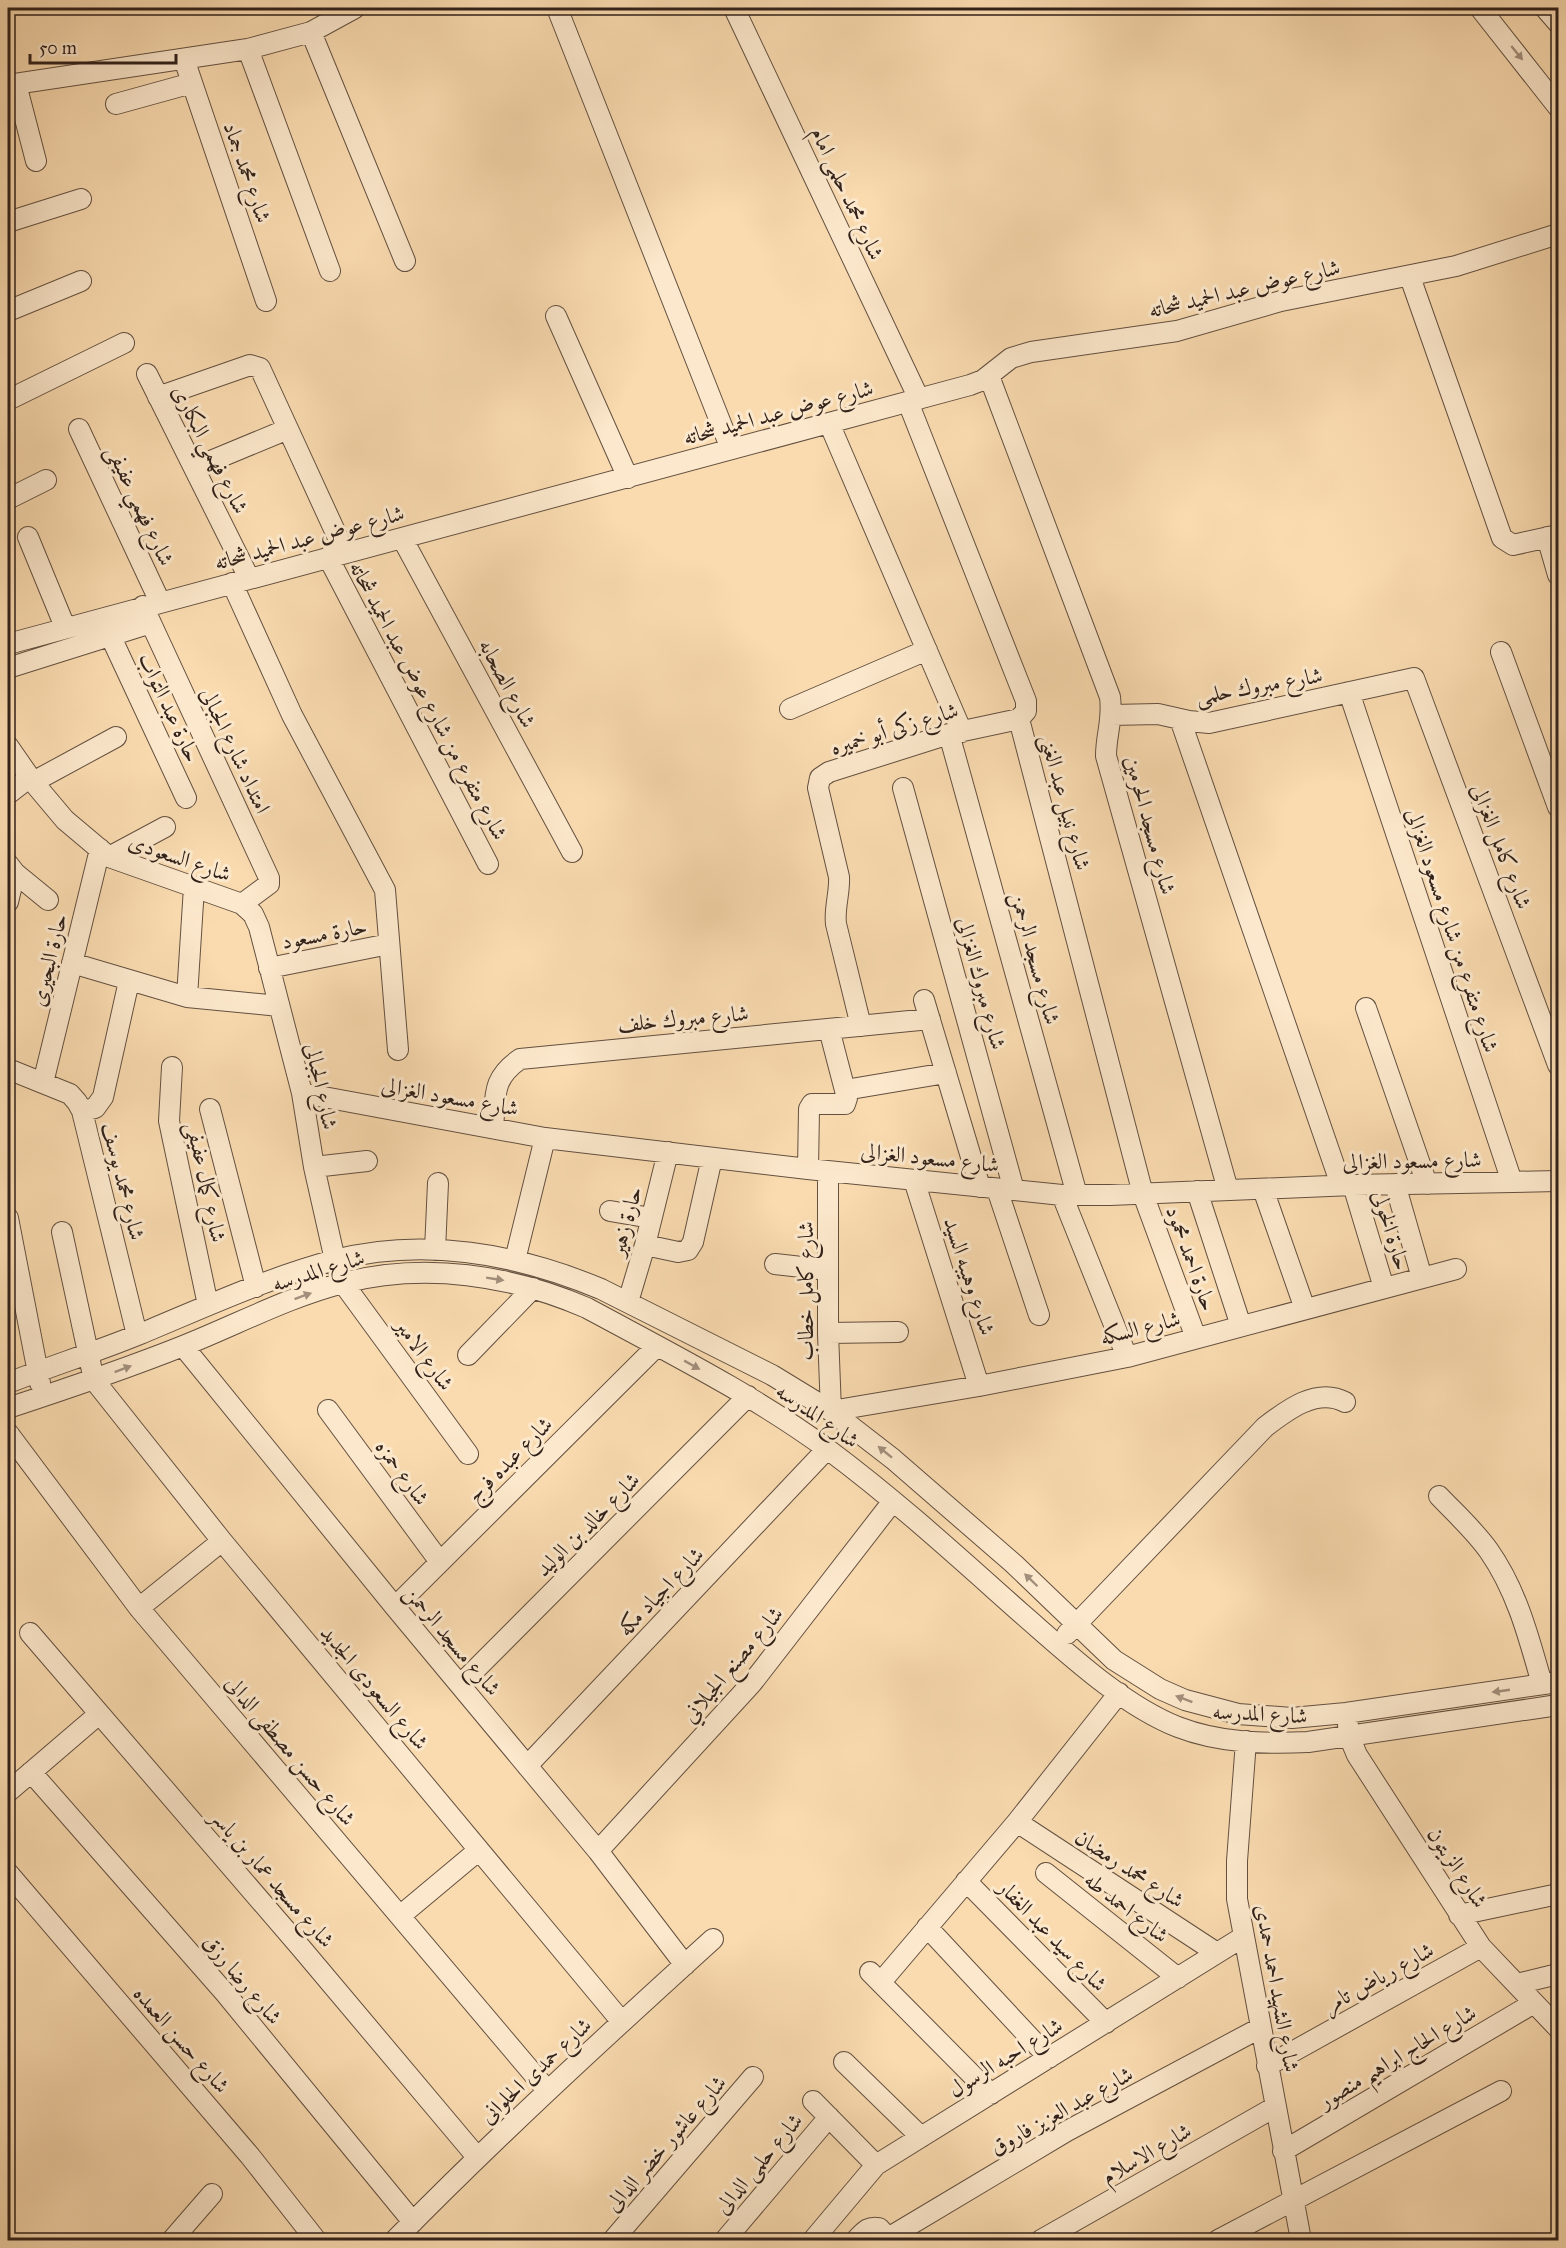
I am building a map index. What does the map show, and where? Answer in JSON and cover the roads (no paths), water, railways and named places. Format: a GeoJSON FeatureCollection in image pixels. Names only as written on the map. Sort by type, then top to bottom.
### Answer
{"type":"FeatureCollection","features":[{"type":"Feature","properties":{"kind":"street"},"geometry":{"type":"LineString","coordinates":[[36,161],[12,84],[248,49],[311,32],[355,8]]}},
{"type":"Feature","properties":{"kind":"street"},"geometry":{"type":"LineString","coordinates":[[556,8],[731,449]]}},
{"type":"Feature","properties":{"kind":"street","name":"شارع محمد حلمى امام"},"geometry":{"type":"LineString","coordinates":[[734,8],[914,401]]}},
{"type":"Feature","properties":{"kind":"street"},"geometry":{"type":"LineString","coordinates":[[1480,8],[1558,106]]}},
{"type":"Feature","properties":{"kind":"street"},"geometry":{"type":"LineString","coordinates":[[1545,8],[1558,23]]}},
{"type":"Feature","properties":{"kind":"street"},"geometry":{"type":"LineString","coordinates":[[311,32],[405,261]]}},
{"type":"Feature","properties":{"kind":"street"},"geometry":{"type":"LineString","coordinates":[[248,49],[330,271]]}},
{"type":"Feature","properties":{"kind":"street","name":"شارع محمد جماد"},"geometry":{"type":"LineString","coordinates":[[184,58],[266,302]]}},
{"type":"Feature","properties":{"kind":"street"},"geometry":{"type":"LineString","coordinates":[[117,104],[192,83]]}},
{"type":"Feature","properties":{"kind":"street"},"geometry":{"type":"LineString","coordinates":[[8,222],[81,199]]}},
{"type":"Feature","properties":{"kind":"street","name":"شارع عوض عبد الحميد شحاته"},"geometry":{"type":"LineString","coordinates":[[8,644],[59,629],[151,610],[240,580],[914,401],[976,383],[1011,358],[1031,352],[1177,331],[1281,302],[1410,277],[1501,254],[1558,234]]}},
{"type":"Feature","properties":{"kind":"street"},"geometry":{"type":"LineString","coordinates":[[1410,277],[1503,538],[1513,545],[1553,536],[1558,575]]}},
{"type":"Feature","properties":{"kind":"street"},"geometry":{"type":"LineString","coordinates":[[8,311],[81,281]]}},
{"type":"Feature","properties":{"kind":"street"},"geometry":{"type":"LineString","coordinates":[[556,316],[628,478]]}},
{"type":"Feature","properties":{"kind":"street"},"geometry":{"type":"LineString","coordinates":[[8,400],[124,344]]}},
{"type":"Feature","properties":{"kind":"street","name":"شارع متفرع من شارع عوض عبد الحميد شحاته"},"geometry":{"type":"LineString","coordinates":[[158,398],[250,365],[260,368],[288,429],[336,555],[488,864]]}},
{"type":"Feature","properties":{"kind":"street","name":"شارع فهمي البكارى"},"geometry":{"type":"LineString","coordinates":[[147,374],[194,468],[292,715],[385,890],[398,1050]]}},
{"type":"Feature","properties":{"kind":"street","name":"شارع مسجد الحرمين"},"geometry":{"type":"LineString","coordinates":[[988,376],[1110,697],[1112,715],[1106,756],[1228,1190]]}},
{"type":"Feature","properties":{"kind":"street","name":"شارع نبيل عبد الغنى"},"geometry":{"type":"LineString","coordinates":[[914,401],[1026,701],[1026,711],[1020,719],[1143,1194]]}},
{"type":"Feature","properties":{"kind":"street","name":"شارع مسجد الرحمن"},"geometry":{"type":"LineString","coordinates":[[830,423],[927,650],[955,733],[1069,1195],[1127,1357]]}},
{"type":"Feature","properties":{"kind":"street","name":"شارع فهمي عفيفى"},"geometry":{"type":"LineString","coordinates":[[79,429],[151,610]]}},
{"type":"Feature","properties":{"kind":"street"},"geometry":{"type":"LineString","coordinates":[[194,468],[288,429]]}},
{"type":"Feature","properties":{"kind":"street"},"geometry":{"type":"LineString","coordinates":[[8,499],[46,480]]}},
{"type":"Feature","properties":{"kind":"street"},"geometry":{"type":"LineString","coordinates":[[28,537],[59,629],[61,651]]}},
{"type":"Feature","properties":{"kind":"street","name":"شارع الصحابه"},"geometry":{"type":"LineString","coordinates":[[402,538],[572,852]]}},
{"type":"Feature","properties":{"kind":"street"},"geometry":{"type":"LineString","coordinates":[[8,668],[110,635],[151,610]]}},
{"type":"Feature","properties":{"kind":"street","name":"امتداد شارع الجبالى"},"geometry":{"type":"LineString","coordinates":[[151,610],[269,878],[266,888],[242,904]]}},
{"type":"Feature","properties":{"kind":"street","name":"حارة عبد التواب"},"geometry":{"type":"LineString","coordinates":[[110,635],[186,798]]}},
{"type":"Feature","properties":{"kind":"street"},"geometry":{"type":"LineString","coordinates":[[790,709],[927,650]]}},
{"type":"Feature","properties":{"kind":"street"},"geometry":{"type":"LineString","coordinates":[[1500,652],[1558,807]]}},
{"type":"Feature","properties":{"kind":"street","name":"شارع مبروك حلمى"},"geometry":{"type":"LineString","coordinates":[[1112,715],[1158,714],[1209,723],[1414,678]]}},
{"type":"Feature","properties":{"kind":"street","name":"شارع كامل الغزالى"},"geometry":{"type":"LineString","coordinates":[[1414,678],[1558,1065]]}},
{"type":"Feature","properties":{"kind":"street","name":"شارع متفرع من شارع مسعود الغزالى"},"geometry":{"type":"LineString","coordinates":[[1349,692],[1512,1182]]}},
{"type":"Feature","properties":{"kind":"street","name":"شارع زكى أبو خميره"},"geometry":{"type":"LineString","coordinates":[[861,1026],[836,924],[834,911],[839,877],[818,788],[820,778],[829,772],[955,733],[1020,719]]}},
{"type":"Feature","properties":{"kind":"street","name":"حارة الخولى"},"geometry":{"type":"LineString","coordinates":[[1180,719],[1384,1288]]}},
{"type":"Feature","properties":{"kind":"street"},"geometry":{"type":"LineString","coordinates":[[8,794],[117,737]]}},
{"type":"Feature","properties":{"kind":"street","name":"شارع السعودى"},"geometry":{"type":"LineString","coordinates":[[8,746],[65,820],[104,853],[242,904]]}},
{"type":"Feature","properties":{"kind":"street","name":"شارع مبروك الغزالى"},"geometry":{"type":"LineString","coordinates":[[903,788],[997,1188]]}},
{"type":"Feature","properties":{"kind":"street"},"geometry":{"type":"LineString","coordinates":[[104,853],[165,827]]}},
{"type":"Feature","properties":{"kind":"street","name":"حارة البحيرى"},"geometry":{"type":"LineString","coordinates":[[43,1083],[72,963],[104,853]]}},
{"type":"Feature","properties":{"kind":"street"},"geometry":{"type":"LineString","coordinates":[[11,868],[48,900]]}},
{"type":"Feature","properties":{"kind":"street"},"geometry":{"type":"LineString","coordinates":[[8,902],[11,868]]}},
{"type":"Feature","properties":{"kind":"street"},"geometry":{"type":"LineString","coordinates":[[187,997],[194,887]]}},
{"type":"Feature","properties":{"kind":"street","name":"شارع الجبالى"},"geometry":{"type":"LineString","coordinates":[[242,904],[253,914],[259,927],[302,1093],[314,1167],[335,1260],[343,1283]]}},
{"type":"Feature","properties":{"kind":"street","name":"حارة مسعود"},"geometry":{"type":"LineString","coordinates":[[269,968],[389,944]]}},
{"type":"Feature","properties":{"kind":"street"},"geometry":{"type":"LineString","coordinates":[[72,963],[187,997],[279,1006]]}},
{"type":"Feature","properties":{"kind":"street","name":"شارع محمد يوسف"},"geometry":{"type":"LineString","coordinates":[[129,981],[103,1097],[94,1108],[82,1111],[137,1335]]}},
{"type":"Feature","properties":{"kind":"street"},"geometry":{"type":"LineString","coordinates":[[924,1000],[946,1073],[997,1188],[1039,1315]]}},
{"type":"Feature","properties":{"kind":"street"},"geometry":{"type":"LineString","coordinates":[[1366,1008],[1427,1184]]}},
{"type":"Feature","properties":{"kind":"street","name":"شارع مبروك خلف"},"geometry":{"type":"LineString","coordinates":[[493,1128],[496,1085],[505,1069],[520,1059],[930,1019]]}},
{"type":"Feature","properties":{"kind":"street"},"geometry":{"type":"LineString","coordinates":[[808,1169],[809,1109],[812,1104],[817,1103],[845,1104],[848,1098],[829,1029]]}},
{"type":"Feature","properties":{"kind":"street","name":"شارع كمال عفيفى"},"geometry":{"type":"LineString","coordinates":[[172,1067],[168,1121],[208,1305]]}},
{"type":"Feature","properties":{"kind":"street"},"geometry":{"type":"LineString","coordinates":[[8,1069],[70,1094],[82,1111]]}},
{"type":"Feature","properties":{"kind":"street"},"geometry":{"type":"LineString","coordinates":[[845,1090],[946,1073]]}},
{"type":"Feature","properties":{"kind":"street","name":"شارع مسعود الغزالى"},"geometry":{"type":"LineString","coordinates":[[302,1093],[545,1138],[808,1169],[1069,1195],[1347,1185],[1558,1181]]}},
{"type":"Feature","properties":{"kind":"street"},"geometry":{"type":"LineString","coordinates":[[210,1109],[256,1287]]}},
{"type":"Feature","properties":{"kind":"street"},"geometry":{"type":"LineString","coordinates":[[515,1260],[545,1138]]}},
{"type":"Feature","properties":{"kind":"street","name":"حارة زهير"},"geometry":{"type":"LineString","coordinates":[[628,1302],[668,1152]]}},
{"type":"Feature","properties":{"kind":"street"},"geometry":{"type":"LineString","coordinates":[[645,1245],[678,1252],[688,1250],[693,1242],[712,1158]]}},
{"type":"Feature","properties":{"kind":"street"},"geometry":{"type":"LineString","coordinates":[[314,1167],[367,1161]]}},
{"type":"Feature","properties":{"kind":"street","name":"شارع كامل خطاب"},"geometry":{"type":"LineString","coordinates":[[828,1171],[828,1333],[831,1411]]}},
{"type":"Feature","properties":{"kind":"street","name":"شارع وهيبه السيد"},"geometry":{"type":"LineString","coordinates":[[914,1180],[979,1386]]}},
{"type":"Feature","properties":{"kind":"street"},"geometry":{"type":"LineString","coordinates":[[435,1250],[438,1183]]}},
{"type":"Feature","properties":{"kind":"street"},"geometry":{"type":"LineString","coordinates":[[1395,1184],[1422,1278]]}},
{"type":"Feature","properties":{"kind":"street"},"geometry":{"type":"LineString","coordinates":[[1263,1189],[1305,1309]]}},
{"type":"Feature","properties":{"kind":"street"},"geometry":{"type":"LineString","coordinates":[[1197,1191],[1241,1326]]}},
{"type":"Feature","properties":{"kind":"street","name":"حارة احمد محمود"},"geometry":{"type":"LineString","coordinates":[[1143,1194],[1196,1338]]}},
{"type":"Feature","properties":{"kind":"street"},"geometry":{"type":"LineString","coordinates":[[610,1211],[651,1218]]}},
{"type":"Feature","properties":{"kind":"street"},"geometry":{"type":"LineString","coordinates":[[8,1218],[43,1396]]}},
{"type":"Feature","properties":{"kind":"street"},"geometry":{"type":"LineString","coordinates":[[62,1232],[94,1380]]}},
{"type":"Feature","properties":{"kind":"street","name":"شارع المدرسه"},"geometry":{"type":"LineString","coordinates":[[8,1383],[137,1335],[208,1305],[335,1260],[402,1251],[435,1250],[515,1260],[573,1277],[628,1302],[772,1375],[831,1411],[885,1452],[1014,1564],[1114,1660],[1136,1676],[1160,1689],[1194,1703],[1238,1714],[1292,1718],[1346,1713],[1550,1683]]}},
{"type":"Feature","properties":{"kind":"street"},"geometry":{"type":"LineString","coordinates":[[775,1263],[828,1270]]}},
{"type":"Feature","properties":{"kind":"street","name":"شارع السكه"},"geometry":{"type":"LineString","coordinates":[[831,1411],[979,1386],[1127,1357],[1456,1269]]}},
{"type":"Feature","properties":{"kind":"street","name":"شارع المدرسه"},"geometry":{"type":"LineString","coordinates":[[8,1408],[94,1380],[183,1346],[305,1294],[343,1283],[385,1275],[438,1273],[502,1280],[533,1288],[587,1308],[748,1396],[827,1449],[893,1501],[1057,1644],[1119,1693],[1158,1718],[1179,1727],[1201,1734],[1246,1741],[1288,1743],[1558,1706]]}},
{"type":"Feature","properties":{"kind":"street","name":"شارع الامير"},"geometry":{"type":"LineString","coordinates":[[343,1283],[468,1454]]}},
{"type":"Feature","properties":{"kind":"street"},"geometry":{"type":"LineString","coordinates":[[468,1355],[533,1288]]}},
{"type":"Feature","properties":{"kind":"street"},"geometry":{"type":"LineString","coordinates":[[828,1333],[898,1332]]}},
{"type":"Feature","properties":{"kind":"street","name":"شارع مسجد الرحمن"},"geometry":{"type":"LineString","coordinates":[[183,1346],[395,1607],[598,1851],[685,1965]]}},
{"type":"Feature","properties":{"kind":"street","name":"شارع عبده فرج"},"geometry":{"type":"LineString","coordinates":[[395,1607],[657,1346]]}},
{"type":"Feature","properties":{"kind":"street","name":"شارع السعودى الجديد"},"geometry":{"type":"LineString","coordinates":[[94,1380],[222,1541],[622,2022]]}},
{"type":"Feature","properties":{"kind":"street","name":"شارع خالد بن الوليد"},"geometry":{"type":"LineString","coordinates":[[460,1685],[748,1396]]}},
{"type":"Feature","properties":{"kind":"street"},"geometry":{"type":"LineString","coordinates":[[1057,1644],[1265,1427],[1286,1412],[1311,1400],[1325,1396],[1335,1397],[1345,1402]]}},
{"type":"Feature","properties":{"kind":"street","name":"شارع حمزه"},"geometry":{"type":"LineString","coordinates":[[328,1410],[440,1562]]}},
{"type":"Feature","properties":{"kind":"street","name":"شارع حسن مصطفى الدالى"},"geometry":{"type":"LineString","coordinates":[[8,1433],[139,1608],[547,2090]]}},
{"type":"Feature","properties":{"kind":"street","name":"شارع اجياد مكه"},"geometry":{"type":"LineString","coordinates":[[527,1766],[827,1449]]}},
{"type":"Feature","properties":{"kind":"street"},"geometry":{"type":"LineString","coordinates":[[1439,1496],[1487,1549],[1503,1572],[1550,1683]]}},
{"type":"Feature","properties":{"kind":"street","name":"شارع مصنع الجيلاني"},"geometry":{"type":"LineString","coordinates":[[598,1851],[752,1683],[893,1501]]}},
{"type":"Feature","properties":{"kind":"street"},"geometry":{"type":"LineString","coordinates":[[139,1608],[222,1541]]}},
{"type":"Feature","properties":{"kind":"street","name":"شارع مسجد عمار بن ياسر"},"geometry":{"type":"LineString","coordinates":[[30,1633],[302,1949],[477,2157]]}},
{"type":"Feature","properties":{"kind":"street"},"geometry":{"type":"LineString","coordinates":[[991,2094],[876,1977],[927,1927],[1017,1822],[1119,1693]]}},
{"type":"Feature","properties":{"kind":"street","name":"شارع الزيتون"},"geometry":{"type":"LineString","coordinates":[[1346,1713],[1349,1736],[1357,1755],[1481,1947],[1558,2028]]}},
{"type":"Feature","properties":{"kind":"street"},"geometry":{"type":"LineString","coordinates":[[8,1792],[99,1714]]}},
{"type":"Feature","properties":{"kind":"street","name":"شارع الشهيد احمد حمدى"},"geometry":{"type":"LineString","coordinates":[[1246,1741],[1237,1861],[1237,1899],[1301,2241]]}},
{"type":"Feature","properties":{"kind":"street","name":"شارع رضا رزق"},"geometry":{"type":"LineString","coordinates":[[31,1772],[225,1993],[412,2222]]}},
{"type":"Feature","properties":{"kind":"street","name":"شارع محمد رمضان"},"geometry":{"type":"LineString","coordinates":[[1017,1822],[1217,1953]]}},
{"type":"Feature","properties":{"kind":"street"},"geometry":{"type":"LineString","coordinates":[[400,1916],[479,1850]]}},
{"type":"Feature","properties":{"kind":"street","name":"شارع حسن العمده"},"geometry":{"type":"LineString","coordinates":[[8,1873],[250,2156],[316,2241]]}},
{"type":"Feature","properties":{"kind":"street","name":"شارع احمد طه"},"geometry":{"type":"LineString","coordinates":[[1046,1873],[1178,1978]]}},
{"type":"Feature","properties":{"kind":"street","name":"شارع سيد عبد الغفار"},"geometry":{"type":"LineString","coordinates":[[966,1881],[1106,2023]]}},
{"type":"Feature","properties":{"kind":"street"},"geometry":{"type":"LineString","coordinates":[[1460,1915],[1558,1894]]}},
{"type":"Feature","properties":{"kind":"street"},"geometry":{"type":"LineString","coordinates":[[927,1927],[1049,2058]]}},
{"type":"Feature","properties":{"kind":"street","name":"شارع احبه الرسول"},"geometry":{"type":"LineString","coordinates":[[813,2241],[876,2165],[1243,1937]]}},
{"type":"Feature","properties":{"kind":"street","name":"شارع حمدى الحلوانى"},"geometry":{"type":"LineString","coordinates":[[395,2241],[477,2157],[547,2090],[713,1939]]}},
{"type":"Feature","properties":{"kind":"street","name":"شارع رياض تامر"},"geometry":{"type":"LineString","coordinates":[[1268,2066],[1481,1947]]}},
{"type":"Feature","properties":{"kind":"street"},"geometry":{"type":"LineString","coordinates":[[1516,1984],[1558,1974]]}},
{"type":"Feature","properties":{"kind":"street","name":"شارع الحاج ابراهيم منصور"},"geometry":{"type":"LineString","coordinates":[[1283,2151],[1534,2003]]}},
{"type":"Feature","properties":{"kind":"street","name":"شارع عبد العزيز فاروق"},"geometry":{"type":"LineString","coordinates":[[889,2240],[1067,2131],[1260,2028]]}},
{"type":"Feature","properties":{"kind":"street"},"geometry":{"type":"LineString","coordinates":[[844,2062],[921,2137]]}},
{"type":"Feature","properties":{"kind":"street","name":"شارع عاشور خضر الدالى"},"geometry":{"type":"LineString","coordinates":[[613,2241],[753,2077]]}},
{"type":"Feature","properties":{"kind":"street"},"geometry":{"type":"LineString","coordinates":[[1218,2241],[1293,2199],[1501,2091]]}},
{"type":"Feature","properties":{"kind":"street"},"geometry":{"type":"LineString","coordinates":[[813,2101],[876,2165]]}},
{"type":"Feature","properties":{"kind":"street","name":"شارع الاسلام"},"geometry":{"type":"LineString","coordinates":[[1041,2241],[1275,2107]]}},
{"type":"Feature","properties":{"kind":"street","name":"شارع حلمى الدالى"},"geometry":{"type":"LineString","coordinates":[[725,2241],[829,2117]]}},
{"type":"Feature","properties":{"kind":"street"},"geometry":{"type":"LineString","coordinates":[[172,2241],[212,2194]]}},
{"type":"Feature","properties":{"kind":"street"},"geometry":{"type":"LineString","coordinates":[[856,2241],[866,2229],[872,2227],[879,2228],[889,2240]]}}]}
